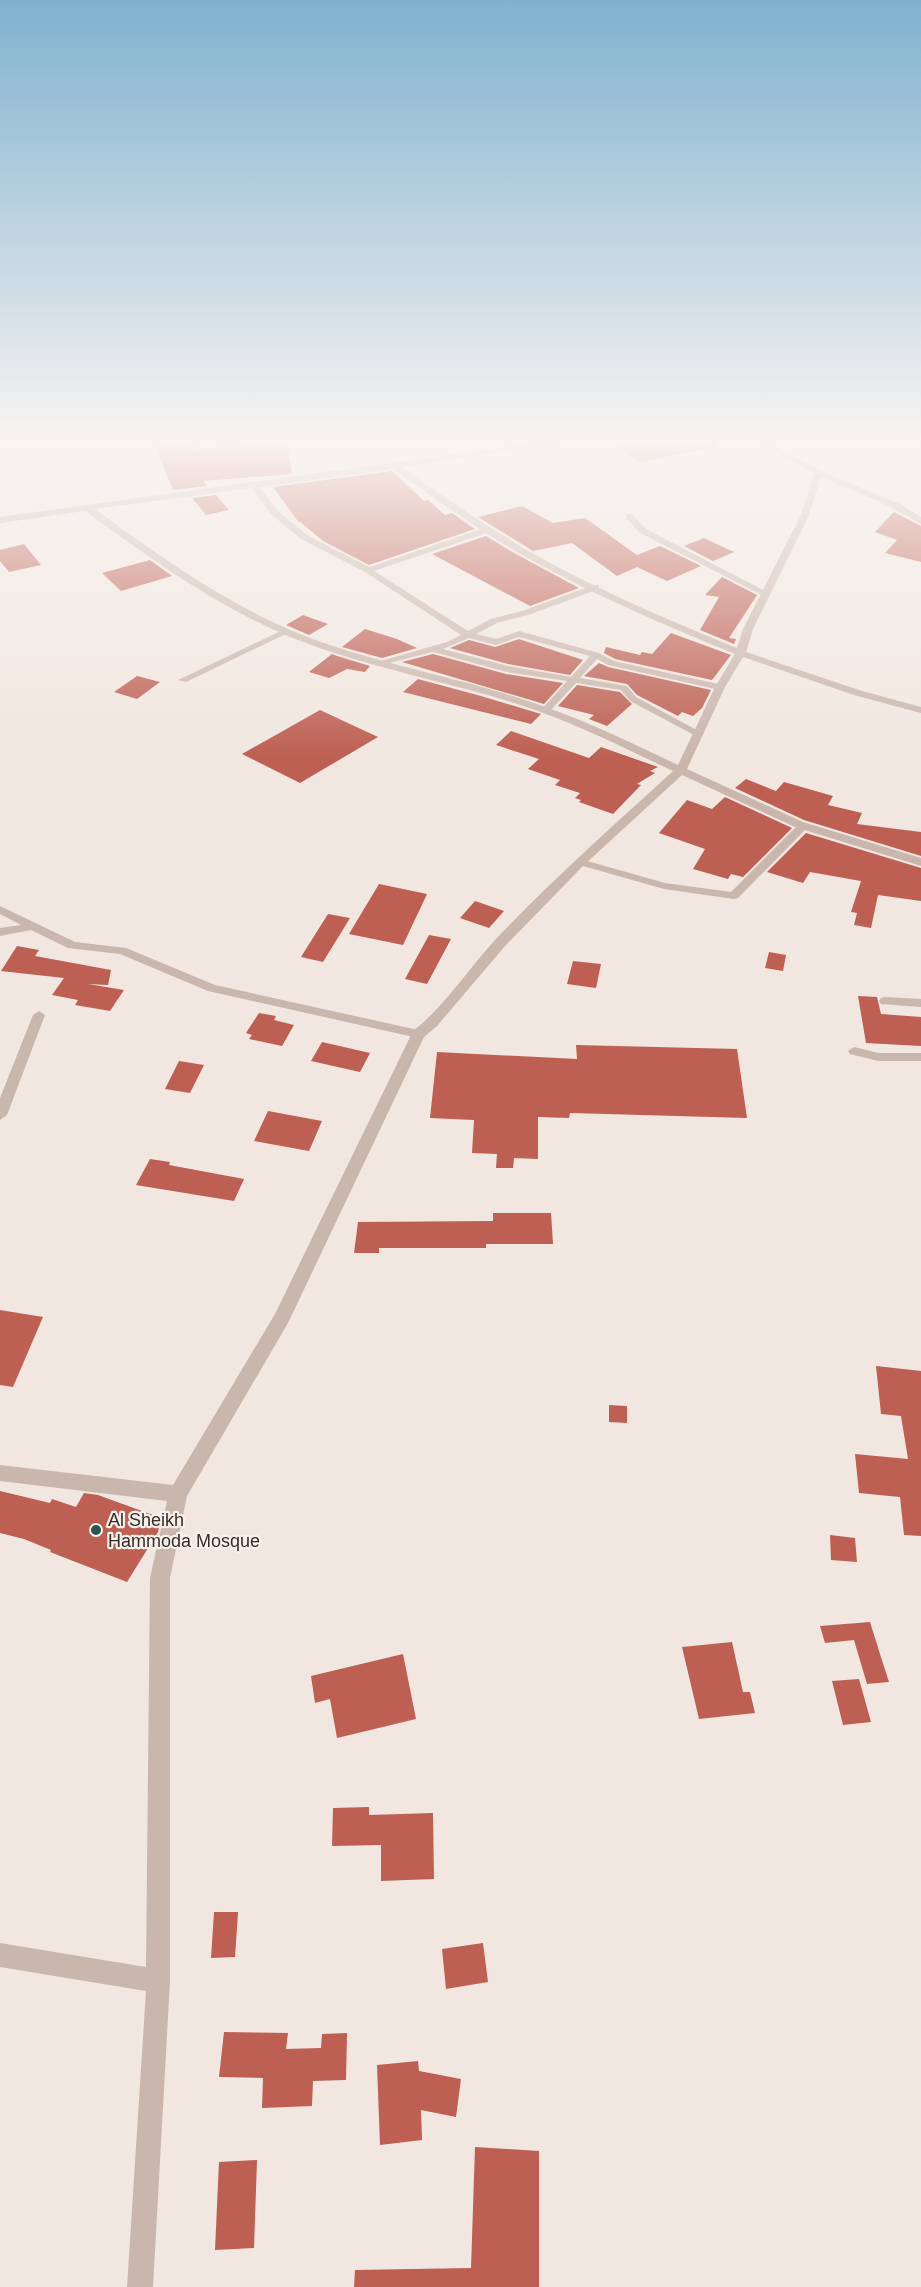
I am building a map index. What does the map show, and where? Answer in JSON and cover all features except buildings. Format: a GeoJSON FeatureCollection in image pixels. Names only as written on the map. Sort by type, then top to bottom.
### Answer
{"type":"FeatureCollection","features":[{"type":"Feature","properties":{"kind":"street"},"geometry":{"type":"LineString","coordinates":[[139,546],[216,597],[286,632],[546,710],[682,769],[761,809],[803,826],[921,862]]}},
{"type":"Feature","properties":{"kind":"street"},"geometry":{"type":"LineString","coordinates":[[513,546],[662,621],[741,653],[858,693],[921,710]]}},
{"type":"Feature","properties":{"kind":"street"},"geometry":{"type":"LineString","coordinates":[[140,2287],[158,1981],[160,1578],[178,1494],[282,1318],[418,1034],[432,1023],[500,943],[580,862],[682,769],[720,687],[741,653],[748,629],[789,546]]}},
{"type":"Feature","properties":{"kind":"street"},"geometry":{"type":"LineString","coordinates":[[0,1473],[178,1494]]}},
{"type":"Feature","properties":{"kind":"street"},"geometry":{"type":"LineString","coordinates":[[0,1955],[158,1981]]}},
{"type":"Feature","properties":{"kind":"lane"},"geometry":{"type":"LineString","coordinates":[[321,546],[368,570],[466,634],[496,642],[519,634],[596,655],[611,663],[720,687]]}},
{"type":"Feature","properties":{"kind":"lane"},"geometry":{"type":"LineString","coordinates":[[368,570],[440,546]]}},
{"type":"Feature","properties":{"kind":"lane"},"geometry":{"type":"LineString","coordinates":[[672,546],[765,593]]}},
{"type":"Feature","properties":{"kind":"lane"},"geometry":{"type":"LineString","coordinates":[[384,663],[450,644],[494,621],[528,612],[597,587]]}},
{"type":"Feature","properties":{"kind":"lane"},"geometry":{"type":"LineString","coordinates":[[183,680],[286,632]]}},
{"type":"Feature","properties":{"kind":"lane"},"geometry":{"type":"LineString","coordinates":[[433,649],[507,669],[624,688],[633,699],[699,734]]}},
{"type":"Feature","properties":{"kind":"lane"},"geometry":{"type":"LineString","coordinates":[[546,710],[596,655]]}},
{"type":"Feature","properties":{"kind":"lane"},"geometry":{"type":"LineString","coordinates":[[580,862],[664,886],[734,896],[803,826]]}},
{"type":"Feature","properties":{"kind":"lane"},"geometry":{"type":"LineString","coordinates":[[0,910],[72,945],[122,951],[212,988],[418,1034]]}},
{"type":"Feature","properties":{"kind":"lane"},"geometry":{"type":"LineString","coordinates":[[0,932],[32,926]]}},
{"type":"Feature","properties":{"kind":"lane"},"geometry":{"type":"LineString","coordinates":[[885,1000],[921,1003]]}},
{"type":"Feature","properties":{"kind":"lane"},"geometry":{"type":"LineString","coordinates":[[0,1115],[39,1016]]}},
{"type":"Feature","properties":{"kind":"lane"},"geometry":{"type":"LineString","coordinates":[[854,1051],[878,1057],[921,1058]]}},
{"type":"Feature","properties":{"kind":"place","name":"Al Sheikh Hammoda Mosque"},"geometry":{"type":"Point","coordinates":[96,1530]}}]}
